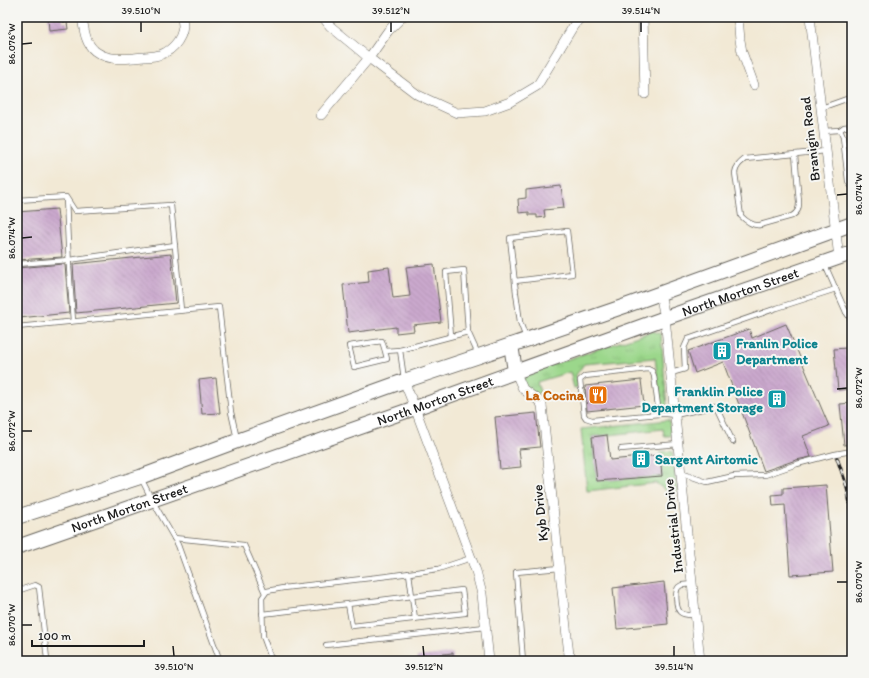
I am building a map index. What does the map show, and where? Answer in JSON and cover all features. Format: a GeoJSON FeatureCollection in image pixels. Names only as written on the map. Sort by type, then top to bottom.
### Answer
{"type":"FeatureCollection","features":[{"type":"Feature","properties":{"kind":"main road","name":"North Morton Street"},"geometry":{"type":"LineString","coordinates":[[17,517],[140,477],[404,381],[660,294],[852,224]]}},
{"type":"Feature","properties":{"kind":"main road","name":"North Morton Street"},"geometry":{"type":"LineString","coordinates":[[17,547],[415,408],[665,318],[852,254]]}},
{"type":"Feature","properties":{"kind":"main road"},"geometry":{"type":"LineString","coordinates":[[511,345],[515,371]]}},
{"type":"Feature","properties":{"kind":"street"},"geometry":{"type":"LineString","coordinates":[[82,17],[86,37],[94,50],[102,55],[117,59],[155,56],[166,52],[172,48],[179,38],[183,27],[182,17]]}},
{"type":"Feature","properties":{"kind":"street"},"geometry":{"type":"LineString","coordinates":[[323,17],[330,26],[418,95],[457,113],[485,111],[510,102],[536,86],[574,25],[581,17]]}},
{"type":"Feature","properties":{"kind":"street"},"geometry":{"type":"LineString","coordinates":[[321,115],[369,58],[388,31],[402,17]]}},
{"type":"Feature","properties":{"kind":"street"},"geometry":{"type":"LineString","coordinates":[[643,17],[645,94]]}},
{"type":"Feature","properties":{"kind":"street"},"geometry":{"type":"LineString","coordinates":[[738,17],[742,52],[754,85]]}},
{"type":"Feature","properties":{"kind":"street","name":"Branigin Road"},"geometry":{"type":"LineString","coordinates":[[810,17],[838,258]]}},
{"type":"Feature","properties":{"kind":"street","name":"Industrial Drive"},"geometry":{"type":"LineString","coordinates":[[660,294],[665,318],[671,373],[700,661]]}},
{"type":"Feature","properties":{"kind":"street","name":"Kyb Drive"},"geometry":{"type":"LineString","coordinates":[[515,371],[522,389],[542,405],[569,655],[574,661]]}},
{"type":"Feature","properties":{"kind":"street"},"geometry":{"type":"LineString","coordinates":[[404,381],[472,558],[479,581],[482,594],[489,661]]}},
{"type":"Feature","properties":{"kind":"lane"},"geometry":{"type":"LineString","coordinates":[[821,108],[852,97]]}},
{"type":"Feature","properties":{"kind":"lane"},"geometry":{"type":"LineString","coordinates":[[824,131],[840,130],[844,127],[852,126]]}},
{"type":"Feature","properties":{"kind":"lane"},"geometry":{"type":"LineString","coordinates":[[840,130],[843,137],[848,181],[850,185],[852,185]]}},
{"type":"Feature","properties":{"kind":"lane"},"geometry":{"type":"LineString","coordinates":[[795,154],[800,202],[796,213],[792,216],[755,226],[740,216],[735,173],[740,162],[745,159],[795,154],[826,151]]}},
{"type":"Feature","properties":{"kind":"lane"},"geometry":{"type":"LineString","coordinates":[[17,200],[66,197]]}},
{"type":"Feature","properties":{"kind":"lane"},"geometry":{"type":"LineString","coordinates":[[66,197],[75,212],[171,205],[181,310]]}},
{"type":"Feature","properties":{"kind":"lane"},"geometry":{"type":"LineString","coordinates":[[66,197],[73,321]]}},
{"type":"Feature","properties":{"kind":"lane"},"geometry":{"type":"LineString","coordinates":[[514,282],[572,274],[567,231],[510,238],[514,282],[520,322],[526,340]]}},
{"type":"Feature","properties":{"kind":"lane"},"geometry":{"type":"LineString","coordinates":[[17,264],[69,260],[175,245]]}},
{"type":"Feature","properties":{"kind":"lane"},"geometry":{"type":"LineString","coordinates":[[824,263],[846,312],[852,321]]}},
{"type":"Feature","properties":{"kind":"lane"},"geometry":{"type":"LineString","coordinates":[[451,336],[446,272],[464,270],[468,332],[479,356]]}},
{"type":"Feature","properties":{"kind":"lane"},"geometry":{"type":"LineString","coordinates":[[671,373],[685,369],[684,348],[688,339],[836,289]]}},
{"type":"Feature","properties":{"kind":"lane"},"geometry":{"type":"LineString","coordinates":[[17,327],[219,307],[231,412],[237,441]]}},
{"type":"Feature","properties":{"kind":"lane"},"geometry":{"type":"LineString","coordinates":[[846,312],[852,311]]}},
{"type":"Feature","properties":{"kind":"lane"},"geometry":{"type":"LineString","coordinates":[[385,352],[400,350],[468,332]]}},
{"type":"Feature","properties":{"kind":"lane"},"geometry":{"type":"LineString","coordinates":[[382,341],[385,352],[387,359],[354,367],[349,346],[382,341]]}},
{"type":"Feature","properties":{"kind":"lane"},"geometry":{"type":"LineString","coordinates":[[400,350],[404,381]]}},
{"type":"Feature","properties":{"kind":"lane"},"geometry":{"type":"LineString","coordinates":[[658,414],[654,376],[652,371],[648,369],[585,376],[580,380],[584,415],[586,418],[592,420],[658,414],[675,415],[716,406],[733,442]]}},
{"type":"Feature","properties":{"kind":"lane"},"geometry":{"type":"LineString","coordinates":[[621,449],[678,444]]}},
{"type":"Feature","properties":{"kind":"lane"},"geometry":{"type":"LineString","coordinates":[[681,473],[707,482],[734,476],[765,475],[797,464],[852,451]]}},
{"type":"Feature","properties":{"kind":"lane"},"geometry":{"type":"LineString","coordinates":[[140,477],[178,545],[220,661]]}},
{"type":"Feature","properties":{"kind":"lane"},"geometry":{"type":"LineString","coordinates":[[174,538],[244,545],[265,593]]}},
{"type":"Feature","properties":{"kind":"lane"},"geometry":{"type":"LineString","coordinates":[[272,661],[263,636],[262,598],[267,591],[438,569],[472,558]]}},
{"type":"Feature","properties":{"kind":"lane"},"geometry":{"type":"LineString","coordinates":[[524,661],[516,572],[560,568]]}},
{"type":"Feature","properties":{"kind":"lane"},"geometry":{"type":"LineString","coordinates":[[408,573],[415,619]]}},
{"type":"Feature","properties":{"kind":"lane"},"geometry":{"type":"LineString","coordinates":[[692,584],[676,588],[676,597],[680,612],[684,615],[696,615]]}},
{"type":"Feature","properties":{"kind":"lane"},"geometry":{"type":"LineString","coordinates":[[17,591],[35,585],[39,588],[47,659]]}},
{"type":"Feature","properties":{"kind":"lane"},"geometry":{"type":"LineString","coordinates":[[262,614],[462,590],[466,613],[352,626],[348,604]]}},
{"type":"Feature","properties":{"kind":"lane"},"geometry":{"type":"LineString","coordinates":[[326,645],[486,627]]}},
{"type":"Feature","properties":{"kind":"green space"},"geometry":{"type":"Polygon","coordinates":[[[653,331],[661,334],[667,407],[661,407],[655,358],[584,364],[576,375],[578,387],[574,388],[570,372],[537,382],[540,392],[536,394],[523,387],[521,379],[526,373],[653,331]]]}},
{"type":"Feature","properties":{"kind":"green space"},"geometry":{"type":"Polygon","coordinates":[[[669,420],[671,436],[664,436],[663,429],[592,437],[597,481],[662,476],[660,452],[672,451],[677,492],[669,493],[656,483],[587,491],[581,429],[669,420]]]}},
{"type":"Feature","properties":{"kind":"building"},"geometry":{"type":"Polygon","coordinates":[[[48,17],[63,17],[63,22],[67,22],[68,29],[49,31],[48,17]]]}},
{"type":"Feature","properties":{"kind":"building"},"geometry":{"type":"Polygon","coordinates":[[[561,186],[564,208],[544,210],[545,217],[537,218],[537,215],[529,215],[529,212],[519,213],[518,199],[526,198],[526,190],[561,186]]]}},
{"type":"Feature","properties":{"kind":"building"},"geometry":{"type":"Polygon","coordinates":[[[57,209],[62,257],[17,260],[17,212],[57,209]]]}},
{"type":"Feature","properties":{"kind":"building"},"geometry":{"type":"Polygon","coordinates":[[[171,254],[176,303],[76,313],[73,264],[171,254]]]}},
{"type":"Feature","properties":{"kind":"building"},"geometry":{"type":"Polygon","coordinates":[[[434,264],[441,322],[413,325],[414,331],[396,333],[396,327],[348,333],[343,285],[369,282],[368,270],[389,267],[393,298],[410,296],[406,267],[434,264]]]}},
{"type":"Feature","properties":{"kind":"building"},"geometry":{"type":"Polygon","coordinates":[[[65,265],[69,313],[19,318],[17,268],[65,265]]]}},
{"type":"Feature","properties":{"kind":"building","name":"Franklin Police Department Storage"},"geometry":{"type":"Polygon","coordinates":[[[786,324],[829,426],[803,436],[811,457],[796,460],[764,471],[723,362],[695,373],[688,351],[749,329],[752,338],[786,324]]]}},
{"type":"Feature","properties":{"kind":"building"},"geometry":{"type":"Polygon","coordinates":[[[846,348],[850,389],[838,390],[834,349],[846,348]]]}},
{"type":"Feature","properties":{"kind":"building"},"geometry":{"type":"Polygon","coordinates":[[[216,378],[220,413],[202,414],[199,380],[216,378]]]}},
{"type":"Feature","properties":{"kind":"building"},"geometry":{"type":"Polygon","coordinates":[[[641,380],[644,405],[587,411],[585,386],[641,380]]]}},
{"type":"Feature","properties":{"kind":"building"},"geometry":{"type":"Polygon","coordinates":[[[852,403],[852,444],[844,445],[840,404],[852,403]]]}},
{"type":"Feature","properties":{"kind":"building"},"geometry":{"type":"Polygon","coordinates":[[[536,413],[540,447],[519,449],[521,467],[500,469],[495,417],[536,413]]]}},
{"type":"Feature","properties":{"kind":"building","name":"Sargent Airtomic"},"geometry":{"type":"Polygon","coordinates":[[[607,435],[610,460],[660,455],[662,476],[597,481],[592,437],[607,435]]]}},
{"type":"Feature","properties":{"kind":"building"},"geometry":{"type":"Polygon","coordinates":[[[826,485],[833,572],[790,575],[785,505],[773,506],[772,495],[783,494],[783,488],[826,485]]]}},
{"type":"Feature","properties":{"kind":"building"},"geometry":{"type":"Polygon","coordinates":[[[664,582],[668,624],[617,629],[613,588],[664,582]]]}},
{"type":"Feature","properties":{"kind":"building"},"geometry":{"type":"Polygon","coordinates":[[[17,643],[21,643],[23,661],[17,661],[17,643]]]}},
{"type":"Feature","properties":{"kind":"building"},"geometry":{"type":"Polygon","coordinates":[[[453,653],[453,661],[417,661],[417,657],[453,653]]]}},
{"type":"Feature","properties":{"kind":"railway"},"geometry":{"type":"LineString","coordinates":[[837,458],[847,487],[852,514]]}},
{"type":"Feature","properties":{"kind":"place","name":"Franlin Police Department"},"geometry":{"type":"Point","coordinates":[722,351]}},
{"type":"Feature","properties":{"kind":"place","name":"La Cocina"},"geometry":{"type":"Point","coordinates":[598,395]}},
{"type":"Feature","properties":{"kind":"place","name":"Franklin Police Department Storage"},"geometry":{"type":"Point","coordinates":[777,399]}},
{"type":"Feature","properties":{"kind":"place","name":"Sargent Airtomic"},"geometry":{"type":"Point","coordinates":[641,459]}}]}
